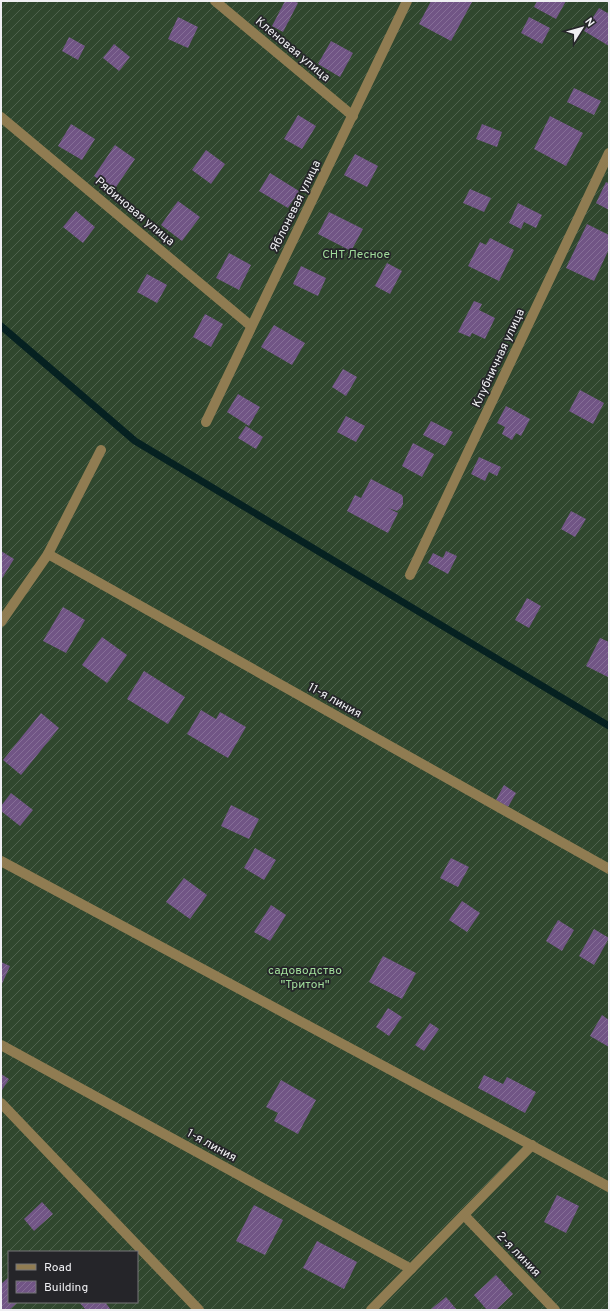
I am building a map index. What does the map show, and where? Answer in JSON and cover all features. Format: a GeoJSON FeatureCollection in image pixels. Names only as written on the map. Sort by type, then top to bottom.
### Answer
{"type":"FeatureCollection","features":[{"type":"Feature","properties":{"kind":"street","name":"Кленовая улица"},"geometry":{"type":"LineString","coordinates":[[215,1],[353,116]]}},
{"type":"Feature","properties":{"kind":"street","name":"Яблоневая улица"},"geometry":{"type":"LineString","coordinates":[[206,422],[407,1]]}},
{"type":"Feature","properties":{"kind":"street","name":"Рябиновая улица"},"geometry":{"type":"LineString","coordinates":[[1,117],[251,326]]}},
{"type":"Feature","properties":{"kind":"street","name":"Клубничная улица"},"geometry":{"type":"LineString","coordinates":[[410,575],[609,153]]}},
{"type":"Feature","properties":{"kind":"street"},"geometry":{"type":"LineString","coordinates":[[1,622],[48,554],[101,450]]}},
{"type":"Feature","properties":{"kind":"street","name":"11-я линия"},"geometry":{"type":"LineString","coordinates":[[48,554],[609,869]]}},
{"type":"Feature","properties":{"kind":"street"},"geometry":{"type":"LineString","coordinates":[[1,861],[609,1187]]}},
{"type":"Feature","properties":{"kind":"street","name":"1-я линия"},"geometry":{"type":"LineString","coordinates":[[1,1044],[411,1269]]}},
{"type":"Feature","properties":{"kind":"street"},"geometry":{"type":"LineString","coordinates":[[1,1102],[199,1310]]}},
{"type":"Feature","properties":{"kind":"street"},"geometry":{"type":"LineString","coordinates":[[371,1310],[532,1145]]}},
{"type":"Feature","properties":{"kind":"street","name":"2-я линия"},"geometry":{"type":"LineString","coordinates":[[464,1215],[554,1310]]}},
{"type":"Feature","properties":{"kind":"green space","name":"садоводство \"Тритон\""},"geometry":{"type":"Polygon","coordinates":[[[1,1],[609,1],[609,1310],[1,1310],[1,1]]]}},
{"type":"Feature","properties":{"kind":"building"},"geometry":{"type":"Polygon","coordinates":[[[285,1],[294,1],[298,3],[283,32],[272,26],[285,1]]]}},
{"type":"Feature","properties":{"kind":"building"},"geometry":{"type":"Polygon","coordinates":[[[431,1],[472,2],[451,41],[419,24],[431,1]]]}},
{"type":"Feature","properties":{"kind":"building"},"geometry":{"type":"Polygon","coordinates":[[[537,1],[566,1],[556,19],[534,7],[537,1]]]}},
{"type":"Feature","properties":{"kind":"building"},"geometry":{"type":"Polygon","coordinates":[[[599,8],[609,14],[609,46],[584,31],[599,8]]]}},
{"type":"Feature","properties":{"kind":"building"},"geometry":{"type":"Polygon","coordinates":[[[178,17],[198,27],[188,48],[168,39],[178,17]]]}},
{"type":"Feature","properties":{"kind":"building"},"geometry":{"type":"Polygon","coordinates":[[[529,17],[550,28],[542,44],[521,33],[529,17]]]}},
{"type":"Feature","properties":{"kind":"building"},"geometry":{"type":"Polygon","coordinates":[[[69,37],[85,46],[78,60],[62,51],[69,37]]]}},
{"type":"Feature","properties":{"kind":"building"},"geometry":{"type":"Polygon","coordinates":[[[331,41],[353,53],[340,77],[318,64],[331,41]]]}},
{"type":"Feature","properties":{"kind":"building"},"geometry":{"type":"Polygon","coordinates":[[[114,44],[130,57],[119,71],[103,58],[114,44]]]}},
{"type":"Feature","properties":{"kind":"building"},"geometry":{"type":"Polygon","coordinates":[[[574,88],[601,101],[594,115],[567,102],[574,88]]]}},
{"type":"Feature","properties":{"kind":"building"},"geometry":{"type":"Polygon","coordinates":[[[298,115],[316,126],[302,149],[284,139],[298,115]]]}},
{"type":"Feature","properties":{"kind":"building"},"geometry":{"type":"Polygon","coordinates":[[[550,116],[583,133],[566,166],[534,149],[550,116]]]}},
{"type":"Feature","properties":{"kind":"building"},"geometry":{"type":"Polygon","coordinates":[[[71,124],[95,139],[82,160],[58,146],[71,124]]]}},
{"type":"Feature","properties":{"kind":"building"},"geometry":{"type":"Polygon","coordinates":[[[482,124],[502,132],[497,147],[476,139],[482,124]]]}},
{"type":"Feature","properties":{"kind":"building"},"geometry":{"type":"Polygon","coordinates":[[[115,145],[135,159],[114,190],[94,176],[115,145]]]}},
{"type":"Feature","properties":{"kind":"building"},"geometry":{"type":"Polygon","coordinates":[[[206,150],[225,164],[211,184],[192,170],[206,150]]]}},
{"type":"Feature","properties":{"kind":"building"},"geometry":{"type":"Polygon","coordinates":[[[355,154],[378,166],[367,187],[344,175],[355,154]]]}},
{"type":"Feature","properties":{"kind":"building"},"geometry":{"type":"Polygon","coordinates":[[[270,173],[299,191],[288,208],[259,191],[270,173]]]}},
{"type":"Feature","properties":{"kind":"building"},"geometry":{"type":"Polygon","coordinates":[[[606,182],[609,184],[609,210],[596,203],[606,182]]]}},
{"type":"Feature","properties":{"kind":"building"},"geometry":{"type":"Polygon","coordinates":[[[470,189],[491,198],[484,212],[463,203],[470,189]]]}},
{"type":"Feature","properties":{"kind":"building"},"geometry":{"type":"Polygon","coordinates":[[[178,201],[200,217],[182,241],[161,225],[178,201]]]}},
{"type":"Feature","properties":{"kind":"building"},"geometry":{"type":"Polygon","coordinates":[[[518,203],[542,215],[536,228],[524,222],[521,229],[509,223],[518,203]]]}},
{"type":"Feature","properties":{"kind":"building"},"geometry":{"type":"Polygon","coordinates":[[[76,211],[95,227],[83,243],[63,227],[76,211]]]}},
{"type":"Feature","properties":{"kind":"building"},"geometry":{"type":"Polygon","coordinates":[[[329,212],[363,229],[351,251],[318,234],[329,212]]]}},
{"type":"Feature","properties":{"kind":"building"},"geometry":{"type":"Polygon","coordinates":[[[587,224],[609,235],[609,249],[594,281],[566,268],[587,224]]]}},
{"type":"Feature","properties":{"kind":"building"},"geometry":{"type":"Polygon","coordinates":[[[490,238],[514,250],[499,281],[468,266],[480,242],[486,245],[490,238]]]}},
{"type":"Feature","properties":{"kind":"building"},"geometry":{"type":"Polygon","coordinates":[[[229,253],[251,265],[239,290],[216,278],[229,253]]]}},
{"type":"Feature","properties":{"kind":"building"},"geometry":{"type":"Polygon","coordinates":[[[387,263],[402,271],[390,294],[375,286],[387,263]]]}},
{"type":"Feature","properties":{"kind":"building"},"geometry":{"type":"Polygon","coordinates":[[[301,266],[326,278],[318,296],[293,284],[301,266]]]}},
{"type":"Feature","properties":{"kind":"building"},"geometry":{"type":"Polygon","coordinates":[[[147,274],[167,285],[157,303],[137,292],[147,274]]]}},
{"type":"Feature","properties":{"kind":"building"},"geometry":{"type":"Polygon","coordinates":[[[474,301],[482,304],[479,310],[495,318],[485,339],[472,333],[470,337],[458,332],[474,301]]]}},
{"type":"Feature","properties":{"kind":"building"},"geometry":{"type":"Polygon","coordinates":[[[205,314],[223,324],[211,347],[193,337],[205,314]]]}},
{"type":"Feature","properties":{"kind":"building"},"geometry":{"type":"Polygon","coordinates":[[[274,325],[305,343],[292,365],[261,347],[274,325]]]}},
{"type":"Feature","properties":{"kind":"building"},"geometry":{"type":"Polygon","coordinates":[[[343,369],[357,377],[346,396],[332,387],[343,369]]]}},
{"type":"Feature","properties":{"kind":"building"},"geometry":{"type":"Polygon","coordinates":[[[580,390],[604,403],[593,424],[569,411],[580,390]]]}},
{"type":"Feature","properties":{"kind":"building"},"geometry":{"type":"Polygon","coordinates":[[[238,394],[260,407],[249,426],[227,412],[238,394]]]}},
{"type":"Feature","properties":{"kind":"building"},"geometry":{"type":"Polygon","coordinates":[[[506,406],[530,419],[521,436],[516,433],[512,440],[502,434],[505,427],[497,423],[506,406]]]}},
{"type":"Feature","properties":{"kind":"building"},"geometry":{"type":"Polygon","coordinates":[[[346,416],[365,426],[356,442],[337,432],[346,416]]]}},
{"type":"Feature","properties":{"kind":"building"},"geometry":{"type":"Polygon","coordinates":[[[431,421],[453,432],[445,446],[423,435],[431,421]]]}},
{"type":"Feature","properties":{"kind":"building"},"geometry":{"type":"Polygon","coordinates":[[[246,426],[263,437],[256,449],[238,438],[246,426]]]}},
{"type":"Feature","properties":{"kind":"building"},"geometry":{"type":"Polygon","coordinates":[[[413,443],[434,454],[422,477],[402,466],[413,443]]]}},
{"type":"Feature","properties":{"kind":"building"},"geometry":{"type":"Polygon","coordinates":[[[479,457],[501,467],[497,476],[489,472],[485,481],[471,474],[479,457]]]}},
{"type":"Feature","properties":{"kind":"building"},"geometry":{"type":"Polygon","coordinates":[[[371,479],[402,495],[403,498],[403,504],[397,511],[388,508],[398,513],[388,533],[347,511],[355,495],[361,498],[371,479]]]}},
{"type":"Feature","properties":{"kind":"building"},"geometry":{"type":"Polygon","coordinates":[[[571,511],[586,519],[575,537],[561,529],[571,511]]]}},
{"type":"Feature","properties":{"kind":"building"},"geometry":{"type":"Polygon","coordinates":[[[1,551],[14,559],[1,580],[1,551]]]}},
{"type":"Feature","properties":{"kind":"building"},"geometry":{"type":"Polygon","coordinates":[[[446,551],[457,556],[448,574],[428,563],[433,553],[443,558],[446,551]]]}},
{"type":"Feature","properties":{"kind":"building"},"geometry":{"type":"Polygon","coordinates":[[[527,598],[541,606],[529,628],[515,620],[527,598]]]}},
{"type":"Feature","properties":{"kind":"building"},"geometry":{"type":"Polygon","coordinates":[[[63,607],[85,620],[66,653],[43,641],[63,607]]]}},
{"type":"Feature","properties":{"kind":"building"},"geometry":{"type":"Polygon","coordinates":[[[102,637],[127,655],[107,683],[82,665],[102,637]]]}},
{"type":"Feature","properties":{"kind":"building"},"geometry":{"type":"Polygon","coordinates":[[[600,638],[609,642],[608,677],[586,666],[600,638]]]}},
{"type":"Feature","properties":{"kind":"building"},"geometry":{"type":"Polygon","coordinates":[[[144,671],[185,697],[168,724],[127,699],[144,671]]]}},
{"type":"Feature","properties":{"kind":"building"},"geometry":{"type":"Polygon","coordinates":[[[201,710],[216,719],[220,712],[246,727],[228,758],[187,734],[201,710]]]}},
{"type":"Feature","properties":{"kind":"building"},"geometry":{"type":"Polygon","coordinates":[[[41,713],[59,728],[21,775],[3,760],[41,713]]]}},
{"type":"Feature","properties":{"kind":"building"},"geometry":{"type":"Polygon","coordinates":[[[504,785],[516,793],[508,807],[496,800],[504,785]]]}},
{"type":"Feature","properties":{"kind":"building"},"geometry":{"type":"Polygon","coordinates":[[[11,793],[33,810],[20,826],[1,811],[1,806],[11,793]]]}},
{"type":"Feature","properties":{"kind":"building"},"geometry":{"type":"Polygon","coordinates":[[[231,805],[259,819],[249,839],[221,826],[231,805]]]}},
{"type":"Feature","properties":{"kind":"building"},"geometry":{"type":"Polygon","coordinates":[[[255,848],[276,860],[264,880],[244,868],[255,848]]]}},
{"type":"Feature","properties":{"kind":"building"},"geometry":{"type":"Polygon","coordinates":[[[451,858],[469,867],[458,887],[440,878],[451,858]]]}},
{"type":"Feature","properties":{"kind":"building"},"geometry":{"type":"Polygon","coordinates":[[[184,878],[207,895],[190,919],[166,902],[184,878]]]}},
{"type":"Feature","properties":{"kind":"building"},"geometry":{"type":"Polygon","coordinates":[[[462,901],[480,913],[467,932],[449,920],[462,901]]]}},
{"type":"Feature","properties":{"kind":"building"},"geometry":{"type":"Polygon","coordinates":[[[271,905],[286,915],[270,941],[254,932],[271,905]]]}},
{"type":"Feature","properties":{"kind":"building"},"geometry":{"type":"Polygon","coordinates":[[[558,920],[574,930],[562,951],[546,941],[558,920]]]}},
{"type":"Feature","properties":{"kind":"building"},"geometry":{"type":"Polygon","coordinates":[[[594,929],[609,938],[594,965],[579,956],[594,929]]]}},
{"type":"Feature","properties":{"kind":"building"},"geometry":{"type":"Polygon","coordinates":[[[383,956],[416,973],[402,999],[369,982],[383,956]]]}},
{"type":"Feature","properties":{"kind":"building"},"geometry":{"type":"Polygon","coordinates":[[[1,962],[10,966],[1,986],[1,962]]]}},
{"type":"Feature","properties":{"kind":"building"},"geometry":{"type":"Polygon","coordinates":[[[388,1008],[402,1017],[389,1036],[376,1027],[388,1008]]]}},
{"type":"Feature","properties":{"kind":"building"},"geometry":{"type":"Polygon","coordinates":[[[602,1015],[609,1020],[609,1047],[590,1036],[602,1015]]]}},
{"type":"Feature","properties":{"kind":"building"},"geometry":{"type":"Polygon","coordinates":[[[430,1023],[439,1029],[424,1051],[415,1045],[430,1023]]]}},
{"type":"Feature","properties":{"kind":"building"},"geometry":{"type":"Polygon","coordinates":[[[1,1074],[9,1079],[2,1090],[1,1089],[1,1074]]]}},
{"type":"Feature","properties":{"kind":"building"},"geometry":{"type":"Polygon","coordinates":[[[484,1075],[503,1084],[507,1077],[536,1092],[525,1113],[478,1088],[484,1075]]]}},
{"type":"Feature","properties":{"kind":"building"},"geometry":{"type":"Polygon","coordinates":[[[281,1080],[316,1100],[298,1134],[274,1121],[278,1113],[266,1107],[281,1080]]]}},
{"type":"Feature","properties":{"kind":"building"},"geometry":{"type":"Polygon","coordinates":[[[557,1195],[579,1206],[566,1233],[544,1222],[557,1195]]]}},
{"type":"Feature","properties":{"kind":"building"},"geometry":{"type":"Polygon","coordinates":[[[42,1202],[53,1214],[34,1231],[24,1219],[42,1202]]]}},
{"type":"Feature","properties":{"kind":"building"},"geometry":{"type":"Polygon","coordinates":[[[254,1205],[283,1220],[265,1255],[236,1241],[254,1205]]]}},
{"type":"Feature","properties":{"kind":"building"},"geometry":{"type":"Polygon","coordinates":[[[317,1241],[357,1262],[344,1289],[303,1268],[317,1241]]]}},
{"type":"Feature","properties":{"kind":"building"},"geometry":{"type":"Polygon","coordinates":[[[496,1275],[513,1294],[496,1310],[487,1310],[474,1295],[496,1275]]]}},
{"type":"Feature","properties":{"kind":"building"},"geometry":{"type":"Polygon","coordinates":[[[8,1278],[8,1303],[17,1303],[9,1310],[1,1310],[1,1284],[8,1278]]]}},
{"type":"Feature","properties":{"kind":"building"},"geometry":{"type":"Polygon","coordinates":[[[446,1297],[457,1310],[430,1310],[446,1297]]]}},
{"type":"Feature","properties":{"kind":"building"},"geometry":{"type":"Polygon","coordinates":[[[80,1303],[106,1303],[111,1310],[86,1310],[80,1303]]]}},
{"type":"Feature","properties":{"kind":"waterway"},"geometry":{"type":"LineString","coordinates":[[1,326],[135,441],[609,726]]}},
{"type":"Feature","properties":{"kind":"park label","name":"СНТ Лесное"},"geometry":{"type":"Point","coordinates":[356,254]}}]}
